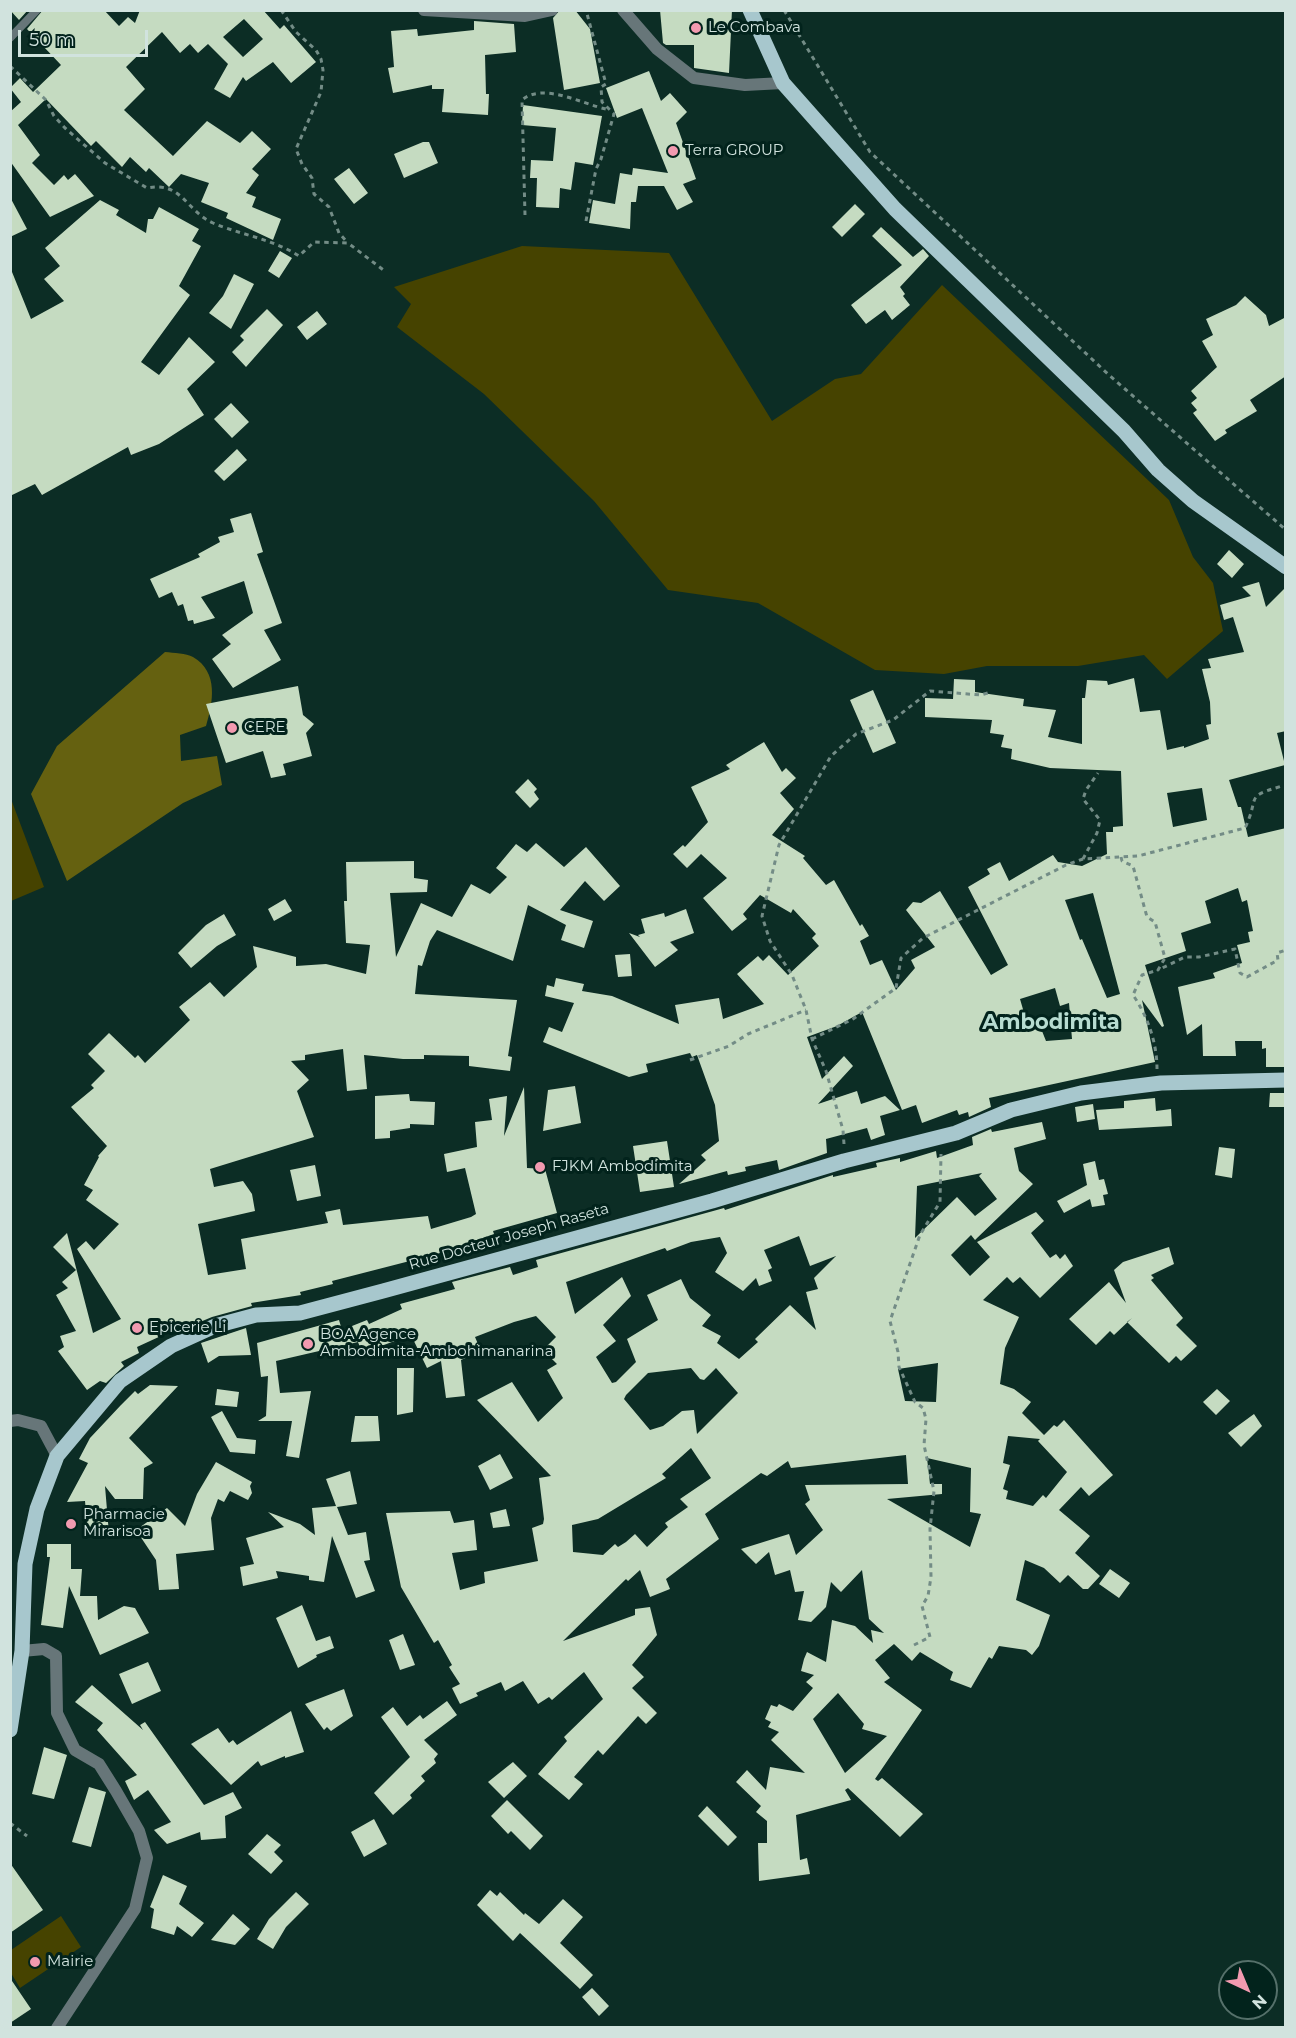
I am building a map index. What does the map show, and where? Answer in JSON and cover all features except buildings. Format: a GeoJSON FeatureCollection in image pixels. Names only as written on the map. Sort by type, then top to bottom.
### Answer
{"type":"FeatureCollection","features":[{"type":"Feature","properties":{"kind":"main road"},"geometry":{"type":"LineString","coordinates":[[750,10],[783,82],[895,209],[1124,431],[1158,470],[1193,501],[1286,567]]}},
{"type":"Feature","properties":{"kind":"main road","name":"Rue Docteur Joseph Raseta"},"geometry":{"type":"LineString","coordinates":[[10,1730],[22,1651],[27,1554],[37,1509],[57,1456],[120,1381],[171,1346],[215,1326],[256,1315],[300,1313],[712,1201],[844,1161],[956,1133],[1011,1110],[1081,1093],[1161,1083],[1286,1080]]}},
{"type":"Feature","properties":{"kind":"street"},"geometry":{"type":"LineString","coordinates":[[424,10],[525,16],[552,10]]}},
{"type":"Feature","properties":{"kind":"street"},"geometry":{"type":"LineString","coordinates":[[622,10],[657,49],[694,78],[745,85],[783,82]]}},
{"type":"Feature","properties":{"kind":"street"},"geometry":{"type":"LineString","coordinates":[[10,1421],[18,1420],[42,1426],[57,1456]]}},
{"type":"Feature","properties":{"kind":"street"},"geometry":{"type":"LineString","coordinates":[[22,1651],[44,1648],[56,1656],[57,1713],[75,1750],[99,1764],[116,1791],[139,1831],[147,1858],[135,1909],[57,2028]]}},
{"type":"Feature","properties":{"kind":"lane"},"geometry":{"type":"LineString","coordinates":[[10,38],[38,10]]}},
{"type":"Feature","properties":{"kind":"path"},"geometry":{"type":"LineString","coordinates":[[281,10],[296,32],[316,50],[321,59],[321,92],[296,149],[302,164],[312,178],[314,194],[328,207],[339,233],[348,243],[386,272]]}},
{"type":"Feature","properties":{"kind":"path"},"geometry":{"type":"LineString","coordinates":[[586,10],[606,84],[601,87],[606,109]]}},
{"type":"Feature","properties":{"kind":"path"},"geometry":{"type":"LineString","coordinates":[[783,10],[870,152],[1109,375],[1286,530]]}},
{"type":"Feature","properties":{"kind":"path"},"geometry":{"type":"LineString","coordinates":[[10,66],[46,100],[54,116],[105,163],[147,188],[159,185],[184,196],[195,210],[211,222],[280,246],[299,256],[314,242],[348,243]]}},
{"type":"Feature","properties":{"kind":"path"},"geometry":{"type":"LineString","coordinates":[[525,215],[522,100],[532,93],[547,93],[606,109],[614,114],[602,159],[596,169],[586,221]]}},
{"type":"Feature","properties":{"kind":"path"},"geometry":{"type":"LineString","coordinates":[[844,1161],[843,1130],[826,1071],[812,1039],[806,1010],[792,975],[770,941],[762,916],[779,844],[810,787],[831,756],[845,742],[865,729],[893,720],[930,691],[981,695],[992,692]]}},
{"type":"Feature","properties":{"kind":"path"},"geometry":{"type":"LineString","coordinates":[[1083,859],[1097,833],[1100,820],[1083,799],[1086,790],[1098,773]]}},
{"type":"Feature","properties":{"kind":"path"},"geometry":{"type":"LineString","coordinates":[[812,1039],[853,1019],[896,988],[901,958],[923,938],[1043,875],[1083,859],[1138,856],[1245,828],[1252,799],[1263,792],[1286,785]]}},
{"type":"Feature","properties":{"kind":"path"},"geometry":{"type":"LineString","coordinates":[[1120,857],[1122,861],[1133,866],[1147,917],[1155,922],[1165,958],[1158,970]]}},
{"type":"Feature","properties":{"kind":"path"},"geometry":{"type":"LineString","coordinates":[[1161,1083],[1152,1030],[1133,995],[1142,975],[1185,957],[1199,957],[1235,949],[1240,973],[1247,977],[1278,960],[1277,953],[1286,950]]}},
{"type":"Feature","properties":{"kind":"path"},"geometry":{"type":"LineString","coordinates":[[690,1060],[729,1046],[748,1034],[806,1010]]}},
{"type":"Feature","properties":{"kind":"path"},"geometry":{"type":"LineString","coordinates":[[914,1645],[930,1637],[922,1606],[928,1596],[931,1577],[930,1529],[934,1491],[924,1445],[926,1419],[923,1408],[915,1402],[899,1367],[898,1352],[890,1322],[920,1235],[940,1202],[941,1148],[926,1148],[917,1143]]}},
{"type":"Feature","properties":{"kind":"path"},"geometry":{"type":"LineString","coordinates":[[10,1823],[27,1836]]}},
{"type":"Feature","properties":{"kind":"shaded area"},"geometry":{"type":"Polygon","coordinates":[[[522,246],[669,253],[772,421],[835,379],[861,374],[942,285],[1169,500],[1193,557],[1213,583],[1223,631],[1167,679],[1144,655],[1078,666],[987,666],[944,674],[875,670],[758,603],[668,590],[594,501],[484,394],[397,327],[411,304],[394,287],[522,246]]]}},
{"type":"Feature","properties":{"kind":"shaded area"},"geometry":{"type":"Polygon","coordinates":[[[165,652],[193,657],[207,671],[212,688],[212,698],[206,726],[180,735],[181,761],[217,756],[222,785],[183,803],[67,881],[31,794],[57,746],[165,652]]]}},
{"type":"Feature","properties":{"kind":"shaded area"},"geometry":{"type":"Polygon","coordinates":[[[11,799],[44,887],[10,901],[11,799]]]}},
{"type":"Feature","properties":{"kind":"shaded area","name":"Mairie"},"geometry":{"type":"Polygon","coordinates":[[[61,1916],[81,1947],[20,1988],[11,1973],[11,1950],[61,1916]]]}},
{"type":"Feature","properties":{"kind":"place","name":"Le Combava"},"geometry":{"type":"Point","coordinates":[696,28]}},
{"type":"Feature","properties":{"kind":"place","name":"Terra GROUP"},"geometry":{"type":"Point","coordinates":[673,151]}},
{"type":"Feature","properties":{"kind":"place","name":"CERE"},"geometry":{"type":"Point","coordinates":[232,728]}},
{"type":"Feature","properties":{"kind":"place","name":"FJKM Ambodimita"},"geometry":{"type":"Point","coordinates":[540,1167]}},
{"type":"Feature","properties":{"kind":"place","name":"Epicerie Li"},"geometry":{"type":"Point","coordinates":[137,1328]}},
{"type":"Feature","properties":{"kind":"place","name":"BOA Agence Ambodimita-Ambohimanarina"},"geometry":{"type":"Point","coordinates":[308,1344]}},
{"type":"Feature","properties":{"kind":"place","name":"Pharmacie Mirarisoa"},"geometry":{"type":"Point","coordinates":[71,1524]}},
{"type":"Feature","properties":{"kind":"place","name":"Mairie"},"geometry":{"type":"Point","coordinates":[35,1962]}},
{"type":"Feature","properties":{"kind":"district","name":"Ambodimita"},"geometry":{"type":"Point","coordinates":[1051,1023]}}]}
